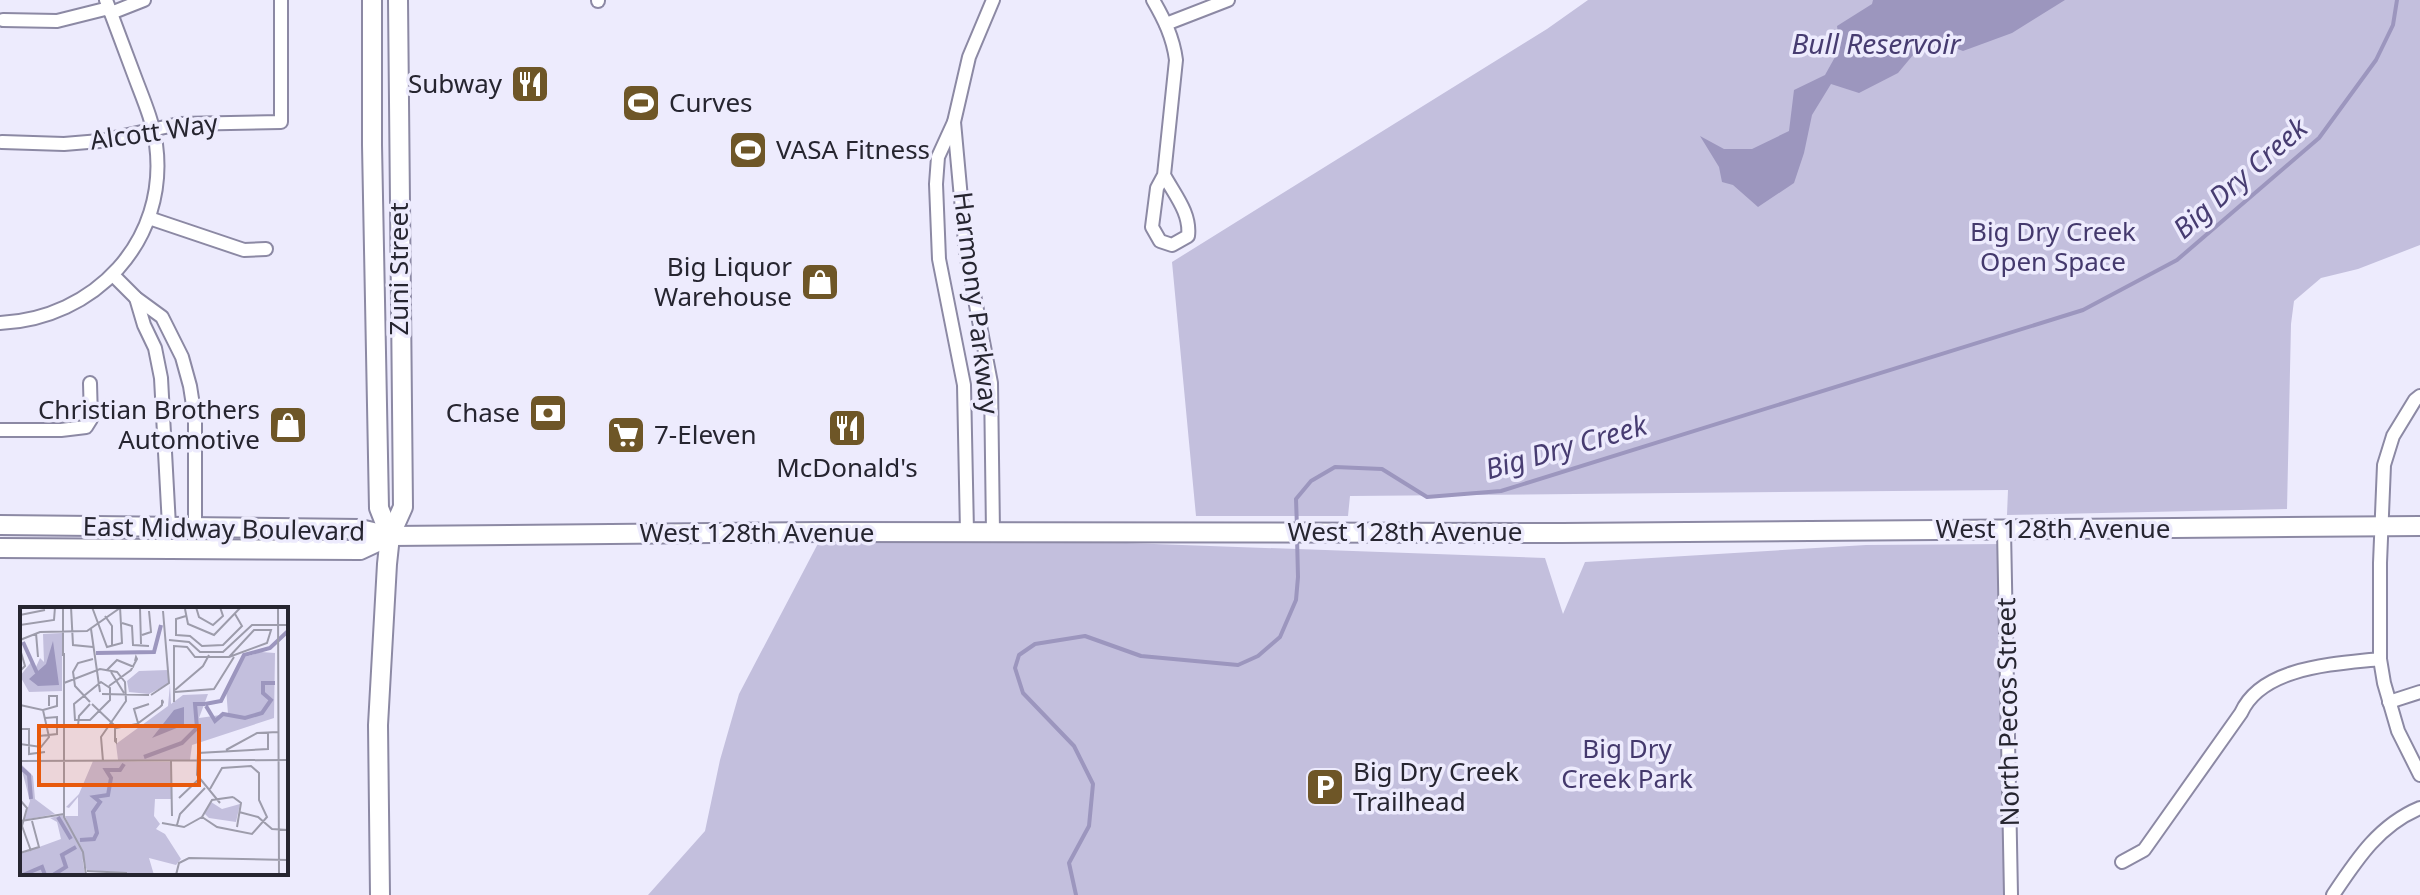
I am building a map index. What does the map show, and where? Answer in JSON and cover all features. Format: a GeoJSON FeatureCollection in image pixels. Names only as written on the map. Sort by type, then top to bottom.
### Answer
{"type":"FeatureCollection","features":[{"type":"Feature","properties":{"kind":"main road","name":"Zuni Street"},"geometry":{"type":"LineString","coordinates":[[372,0],[379,508],[390,536]]}},
{"type":"Feature","properties":{"kind":"main road","name":"Zuni Street"},"geometry":{"type":"LineString","coordinates":[[380,895],[378,725],[390,536],[403,507],[398,0]]}},
{"type":"Feature","properties":{"kind":"main road","name":"East Midway Boulevard"},"geometry":{"type":"LineString","coordinates":[[0,525],[360,529],[390,536]]}},
{"type":"Feature","properties":{"kind":"main road","name":"West 128th Avenue"},"geometry":{"type":"LineString","coordinates":[[390,536],[1330,531],[1571,533],[2420,526]]}},
{"type":"Feature","properties":{"kind":"main road","name":"East Midway Boulevard"},"geometry":{"type":"LineString","coordinates":[[0,548],[360,550],[390,536]]}},
{"type":"Feature","properties":{"kind":"street"},"geometry":{"type":"LineString","coordinates":[[3,20],[57,21],[144,0]]}},
{"type":"Feature","properties":{"kind":"street","name":"Alcott Way"},"geometry":{"type":"LineString","coordinates":[[2,142],[64,144],[100,141],[179,124],[281,122],[281,0]]}},
{"type":"Feature","properties":{"kind":"street","name":"Harmony Parkway"},"geometry":{"type":"LineString","coordinates":[[967,532],[963,373],[945,295],[936,223],[938,157],[954,122],[969,57],[993,0]]}},
{"type":"Feature","properties":{"kind":"street"},"geometry":{"type":"LineString","coordinates":[[1153,0],[1166,24],[1176,60],[1164,175],[1157,188],[1152,227],[1160,241],[1172,245],[1188,236],[1189,227],[1187,216],[1164,175]]}},
{"type":"Feature","properties":{"kind":"street"},"geometry":{"type":"LineString","coordinates":[[1166,24],[1228,0]]}},
{"type":"Feature","properties":{"kind":"street"},"geometry":{"type":"LineString","coordinates":[[0,323],[26,321],[74,304],[124,264],[149,218],[156,190],[158,161],[154,130],[109,7]]}},
{"type":"Feature","properties":{"kind":"street","name":"Harmony Parkway"},"geometry":{"type":"LineString","coordinates":[[954,122],[966,253],[992,394],[993,532]]}},
{"type":"Feature","properties":{"kind":"street"},"geometry":{"type":"LineString","coordinates":[[149,218],[244,250],[266,249]]}},
{"type":"Feature","properties":{"kind":"street"},"geometry":{"type":"LineString","coordinates":[[113,275],[136,298],[162,317],[182,357],[195,418],[195,526]]}},
{"type":"Feature","properties":{"kind":"street"},"geometry":{"type":"LineString","coordinates":[[136,298],[155,348],[161,378],[169,526]]}},
{"type":"Feature","properties":{"kind":"street"},"geometry":{"type":"LineString","coordinates":[[963,373],[990,373]]}},
{"type":"Feature","properties":{"kind":"street"},"geometry":{"type":"LineString","coordinates":[[0,430],[86,427],[91,419],[90,383]]}},
{"type":"Feature","properties":{"kind":"street"},"geometry":{"type":"LineString","coordinates":[[2420,396],[2393,436],[2384,465],[2380,659],[2398,731],[2420,775]]}},
{"type":"Feature","properties":{"kind":"street","name":"North Pecos Street"},"geometry":{"type":"LineString","coordinates":[[2004,530],[2011,895]]}},
{"type":"Feature","properties":{"kind":"street"},"geometry":{"type":"LineString","coordinates":[[2122,862],[2144,850],[2246,702],[2272,682],[2294,673],[2314,667],[2380,659]]}},
{"type":"Feature","properties":{"kind":"street"},"geometry":{"type":"LineString","coordinates":[[2389,702],[2420,692]]}},
{"type":"Feature","properties":{"kind":"street"},"geometry":{"type":"LineString","coordinates":[[2333,895],[2366,847],[2381,832],[2420,808]]}},
{"type":"Feature","properties":{"kind":"green space","name":"Big Dry Creek Open Space"},"geometry":{"type":"Polygon","coordinates":[[[1588,0],[2420,0],[2420,245],[2358,269],[2321,278],[2294,301],[2287,509],[2007,515],[2008,490],[1350,496],[1348,516],[1196,516],[1172,262],[1547,29],[1588,0]]]}},
{"type":"Feature","properties":{"kind":"green space","name":"Big Dry Creek Park"},"geometry":{"type":"Polygon","coordinates":[[[824,532],[1545,558],[1563,614],[1585,562],[1866,545],[2005,544],[2010,895],[648,895],[705,831],[720,760],[739,694],[824,532]]]}},
{"type":"Feature","properties":{"kind":"water","name":"Bull Reservoir"},"geometry":{"type":"Polygon","coordinates":[[[1873,0],[2065,0],[2012,33],[1963,51],[1947,45],[1913,55],[1898,73],[1859,93],[1831,84],[1812,115],[1794,183],[1758,207],[1733,185],[1722,182],[1719,167],[1700,136],[1724,149],[1752,149],[1789,131],[1794,90],[1825,75],[1840,48],[1837,26],[1872,4],[1873,0]]]}},
{"type":"Feature","properties":{"kind":"waterway","name":"Big Dry Creek"},"geometry":{"type":"LineString","coordinates":[[1297,528],[1296,499],[1311,481],[1335,467],[1382,469],[1427,497],[1501,491],[2083,310],[2177,260],[2319,138],[2376,60],[2393,25],[2397,0]]}},
{"type":"Feature","properties":{"kind":"waterway","name":"Big Dry Creek"},"geometry":{"type":"LineString","coordinates":[[1076,895],[1069,863],[1089,826],[1093,784],[1074,746],[1023,693],[1015,668],[1019,655],[1035,644],[1085,636],[1141,656],[1238,665],[1258,656],[1280,637],[1296,600],[1297,537]]}},
{"type":"Feature","properties":{"kind":"place","name":"Subway"},"geometry":{"type":"Point","coordinates":[530,84]}},
{"type":"Feature","properties":{"kind":"place","name":"Curves"},"geometry":{"type":"Point","coordinates":[641,103]}},
{"type":"Feature","properties":{"kind":"place","name":"VASA Fitness"},"geometry":{"type":"Point","coordinates":[748,150]}},
{"type":"Feature","properties":{"kind":"place","name":"Big Liquor Warehouse"},"geometry":{"type":"Point","coordinates":[820,282]}},
{"type":"Feature","properties":{"kind":"place","name":"Chase"},"geometry":{"type":"Point","coordinates":[548,413]}},
{"type":"Feature","properties":{"kind":"place","name":"Christian Brothers Automotive"},"geometry":{"type":"Point","coordinates":[288,425]}},
{"type":"Feature","properties":{"kind":"place","name":"McDonald's"},"geometry":{"type":"Point","coordinates":[847,428]}},
{"type":"Feature","properties":{"kind":"place","name":"7-Eleven"},"geometry":{"type":"Point","coordinates":[626,435]}},
{"type":"Feature","properties":{"kind":"place","name":"Big Dry Creek Trailhead"},"geometry":{"type":"Point","coordinates":[1325,787]}}]}
